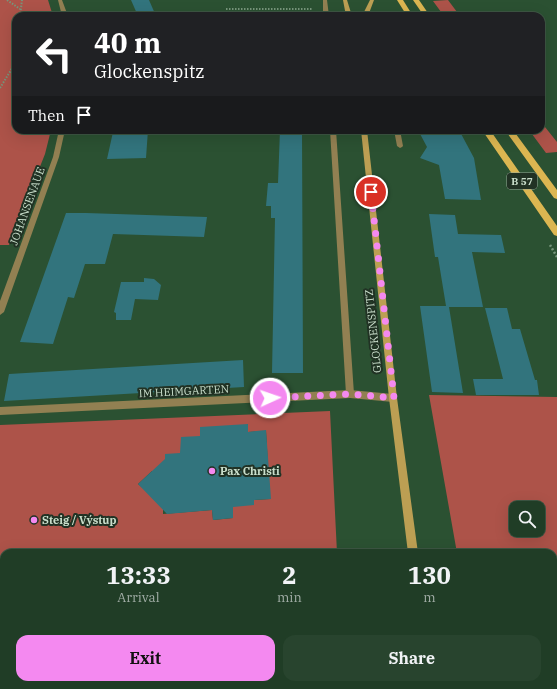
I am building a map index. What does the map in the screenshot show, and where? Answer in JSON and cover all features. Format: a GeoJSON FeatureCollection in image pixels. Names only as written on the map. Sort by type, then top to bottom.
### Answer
{"type":"FeatureCollection","features":[{"type":"Feature","properties":{"kind":"main road"},"geometry":{"type":"LineString","coordinates":[[345,0],[348,12]]}},
{"type":"Feature","properties":{"kind":"main road"},"geometry":{"type":"LineString","coordinates":[[367,12],[372,0]]}},
{"type":"Feature","properties":{"kind":"main road"},"geometry":{"type":"LineString","coordinates":[[400,0],[408,12]]}},
{"type":"Feature","properties":{"kind":"main road"},"geometry":{"type":"LineString","coordinates":[[416,0],[424,12]]}},
{"type":"Feature","properties":{"kind":"main road","name":"GLOCKENSPITZ"},"geometry":{"type":"LineString","coordinates":[[364,134],[413,549]]}},
{"type":"Feature","properties":{"kind":"main road","name":"B 57"},"geometry":{"type":"LineString","coordinates":[[489,134],[557,233]]}},
{"type":"Feature","properties":{"kind":"main road","name":"B 57"},"geometry":{"type":"LineString","coordinates":[[512,134],[557,196]]}},
{"type":"Feature","properties":{"kind":"street"},"geometry":{"type":"LineString","coordinates":[[60,0],[64,12]]}},
{"type":"Feature","properties":{"kind":"street"},"geometry":{"type":"LineString","coordinates":[[325,0],[326,9]]}},
{"type":"Feature","properties":{"kind":"street","name":"JOHANSENAUE"},"geometry":{"type":"LineString","coordinates":[[0,312],[56,157],[61,134]]}},
{"type":"Feature","properties":{"kind":"street"},"geometry":{"type":"LineString","coordinates":[[333,134],[350,394]]}},
{"type":"Feature","properties":{"kind":"street"},"geometry":{"type":"LineString","coordinates":[[398,134],[400,146]]}},
{"type":"Feature","properties":{"kind":"street","name":"IM HEIMGARTEN"},"geometry":{"type":"LineString","coordinates":[[0,411],[350,394],[394,398]]}},
{"type":"Feature","properties":{"kind":"path"},"geometry":{"type":"LineString","coordinates":[[7,0],[20,9],[22,0]]}},
{"type":"Feature","properties":{"kind":"path"},"geometry":{"type":"LineString","coordinates":[[226,9],[326,9]]}},
{"type":"Feature","properties":{"kind":"path"},"geometry":{"type":"LineString","coordinates":[[0,88],[12,66]]}},
{"type":"Feature","properties":{"kind":"shaded area"},"geometry":{"type":"Polygon","coordinates":[[[0,0],[48,0],[52,12],[12,12],[12,134],[50,134],[45,154],[9,245],[0,245],[0,0]]]}},
{"type":"Feature","properties":{"kind":"shaded area"},"geometry":{"type":"Polygon","coordinates":[[[448,0],[457,12],[441,12],[433,1],[448,0]]]}},
{"type":"Feature","properties":{"kind":"shaded area"},"geometry":{"type":"Polygon","coordinates":[[[545,127],[557,142],[557,152],[546,153],[532,134],[545,134],[545,127]]]}},
{"type":"Feature","properties":{"kind":"shaded area"},"geometry":{"type":"Polygon","coordinates":[[[429,395],[557,397],[557,549],[456,549],[429,395]]]}},
{"type":"Feature","properties":{"kind":"shaded area"},"geometry":{"type":"Polygon","coordinates":[[[330,411],[337,549],[0,549],[0,425],[330,411]],[[248,424],[200,452],[165,462],[154,472],[152,471],[138,484],[163,505],[163,514],[212,510],[213,520],[233,518],[233,501],[254,505],[254,500],[270,499],[266,431],[248,432],[248,424]]]}},
{"type":"Feature","properties":{"kind":"building"},"geometry":{"type":"Polygon","coordinates":[[[131,0],[149,0],[154,12],[136,12],[131,0]]]}},
{"type":"Feature","properties":{"kind":"building"},"geometry":{"type":"Polygon","coordinates":[[[113,134],[148,134],[146,158],[107,159],[113,134]]]}},
{"type":"Feature","properties":{"kind":"building"},"geometry":{"type":"Polygon","coordinates":[[[280,134],[302,134],[303,373],[272,373],[275,218],[271,218],[271,206],[266,206],[268,183],[278,183],[280,134]]]}},
{"type":"Feature","properties":{"kind":"building"},"geometry":{"type":"Polygon","coordinates":[[[420,134],[461,134],[474,158],[481,200],[445,199],[439,165],[420,158],[427,147],[420,134]]]}},
{"type":"Feature","properties":{"kind":"building"},"geometry":{"type":"Polygon","coordinates":[[[66,213],[207,217],[204,237],[113,234],[105,264],[85,264],[74,298],[68,297],[53,344],[20,342],[66,213]]]}},
{"type":"Feature","properties":{"kind":"building"},"geometry":{"type":"Polygon","coordinates":[[[429,214],[455,215],[458,234],[501,235],[505,253],[472,252],[483,307],[449,307],[463,393],[432,392],[420,306],[446,306],[438,257],[435,257],[429,214]]]}},
{"type":"Feature","properties":{"kind":"building"},"geometry":{"type":"Polygon","coordinates":[[[144,278],[154,279],[161,285],[158,300],[135,299],[131,320],[116,320],[116,313],[114,312],[121,282],[144,282],[144,278]]]}},
{"type":"Feature","properties":{"kind":"building"},"geometry":{"type":"Polygon","coordinates":[[[485,308],[507,308],[512,329],[520,329],[535,380],[537,380],[539,395],[476,395],[473,379],[503,379],[485,308]]]}},
{"type":"Feature","properties":{"kind":"building"},"geometry":{"type":"Polygon","coordinates":[[[243,360],[244,387],[4,401],[9,374],[243,360]]]}},
{"type":"Feature","properties":{"kind":"building","name":"Pax Christi"},"geometry":{"type":"Polygon","coordinates":[[[248,424],[248,432],[266,430],[271,499],[254,500],[254,505],[233,507],[233,518],[213,520],[212,510],[167,514],[138,484],[165,459],[165,454],[180,453],[181,437],[200,436],[200,427],[248,424]]]}},
{"type":"Feature","properties":{"kind":"place","name":"Pax Christi"},"geometry":{"type":"Point","coordinates":[212,471]}},
{"type":"Feature","properties":{"kind":"place","name":"Steig / Výstup"},"geometry":{"type":"Point","coordinates":[34,520]}},
{"type":"Feature","properties":{"kind":"route"},"geometry":{"type":"LineString","coordinates":[[270,398],[350,394],[394,398],[371,192]]}}]}
